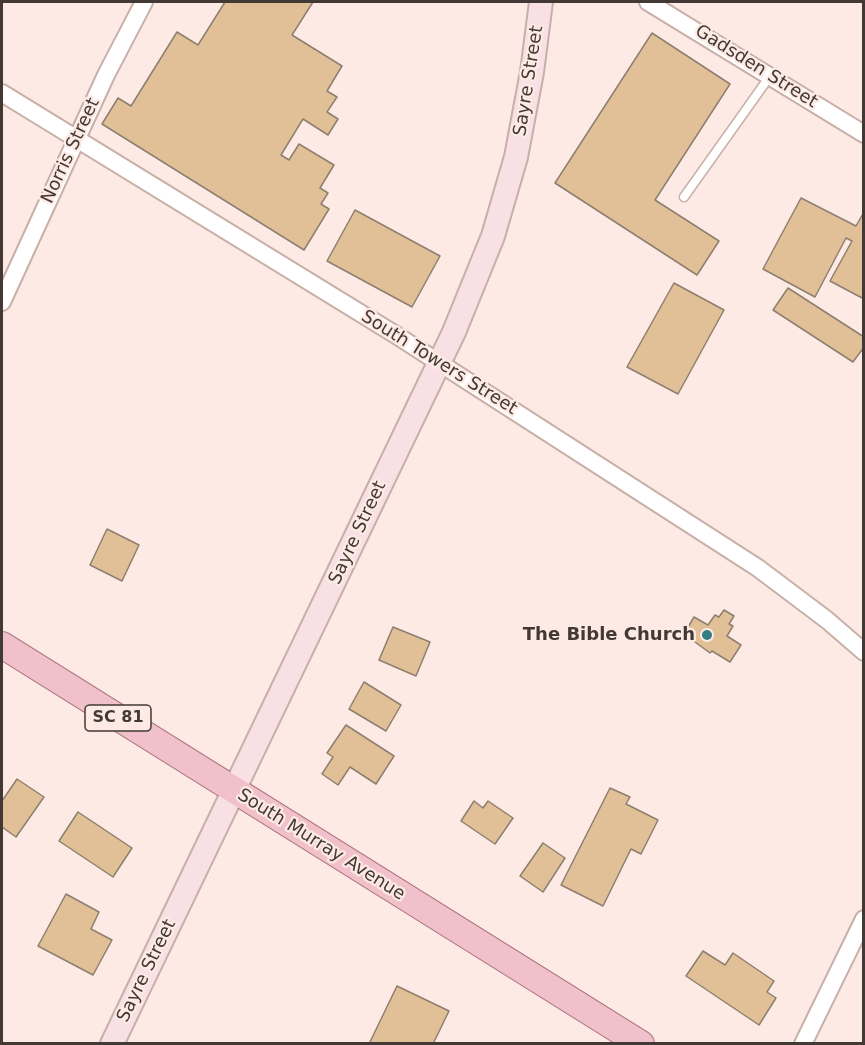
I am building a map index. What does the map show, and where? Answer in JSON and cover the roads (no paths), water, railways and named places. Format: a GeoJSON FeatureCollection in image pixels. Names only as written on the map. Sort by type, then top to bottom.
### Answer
{"type":"FeatureCollection","features":[{"type":"Feature","properties":{"kind":"main road","name":"Sayre Street"},"geometry":{"type":"LineString","coordinates":[[112,1044],[439,363],[493,236],[516,157],[532,72],[541,2]]}},
{"type":"Feature","properties":{"kind":"main road","name":"South Murray Avenue"},"geometry":{"type":"LineString","coordinates":[[2,645],[641,1044]]}},
{"type":"Feature","properties":{"kind":"street","name":"Norris Street"},"geometry":{"type":"LineString","coordinates":[[2,302],[75,140],[144,2]]}},
{"type":"Feature","properties":{"kind":"street","name":"Gadsden Street"},"geometry":{"type":"LineString","coordinates":[[648,2],[771,75],[864,134]]}},
{"type":"Feature","properties":{"kind":"street","name":"South Towers Street"},"geometry":{"type":"LineString","coordinates":[[2,93],[439,363],[758,568],[864,652]]}},
{"type":"Feature","properties":{"kind":"street"},"geometry":{"type":"LineString","coordinates":[[803,1044],[864,918]]}},
{"type":"Feature","properties":{"kind":"lane"},"geometry":{"type":"LineString","coordinates":[[684,197],[771,75]]}},
{"type":"Feature","properties":{"kind":"place","name":"The Bible Church"},"geometry":{"type":"Point","coordinates":[707,635]}}]}
